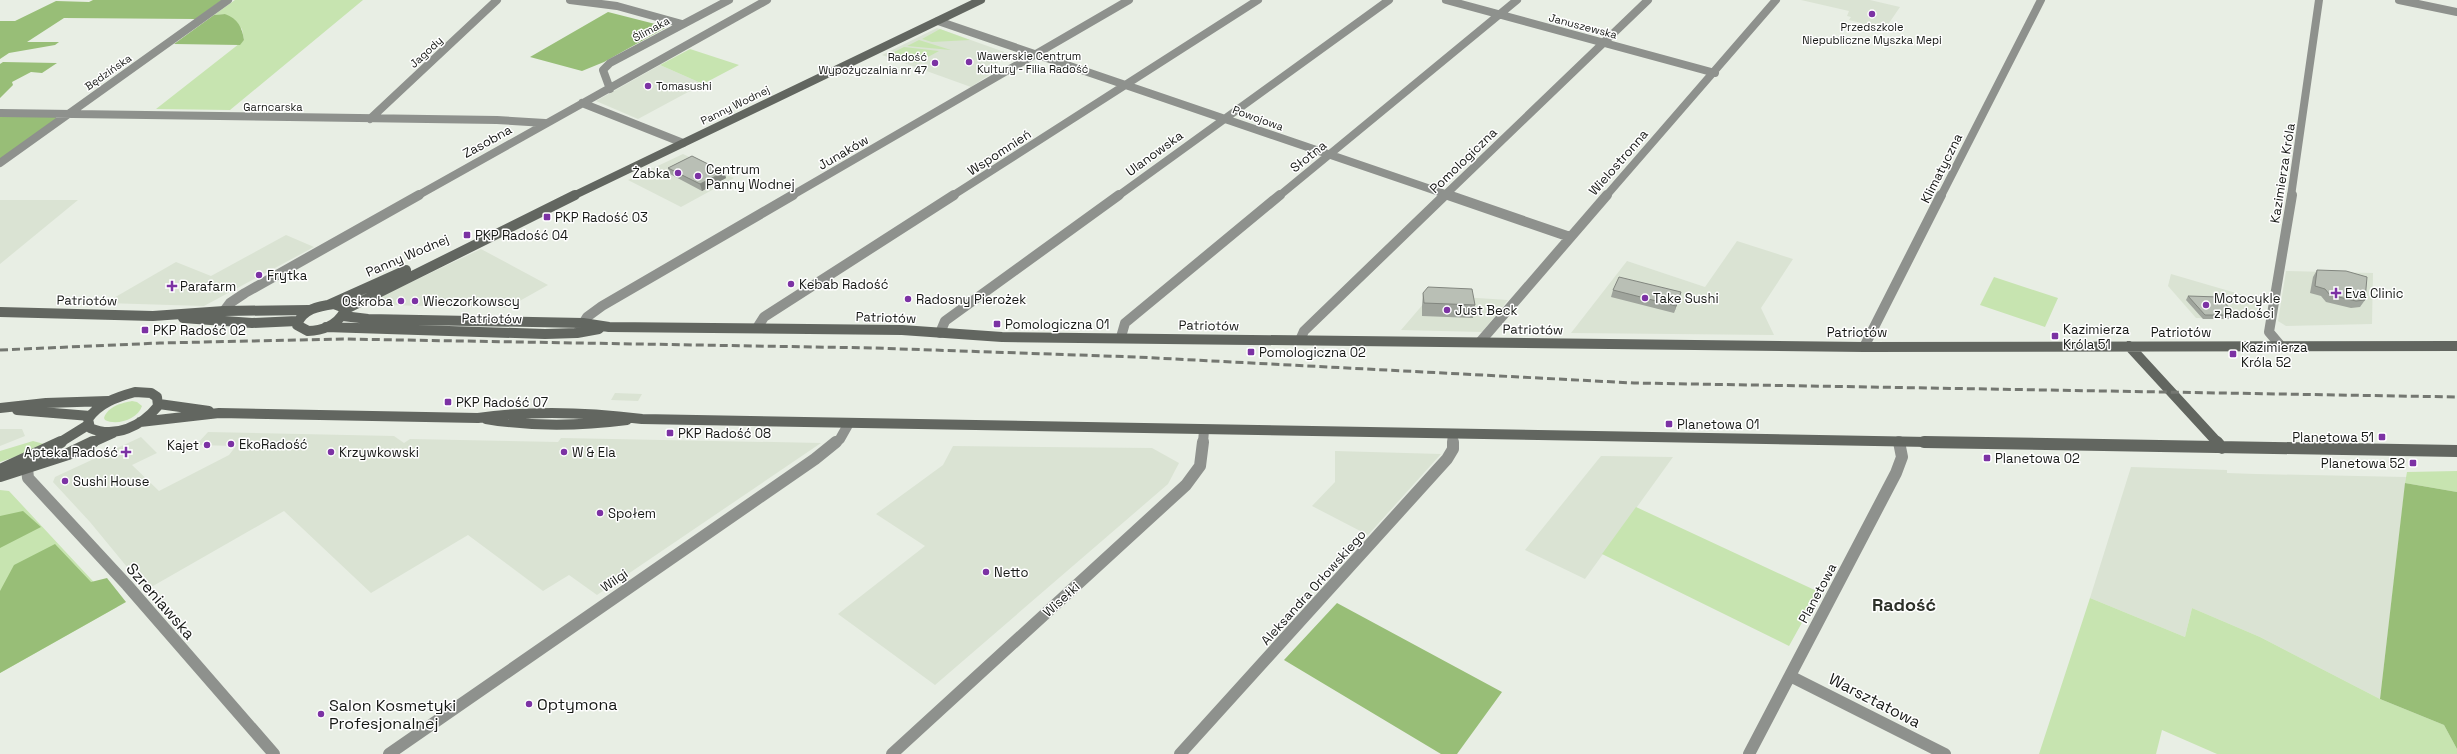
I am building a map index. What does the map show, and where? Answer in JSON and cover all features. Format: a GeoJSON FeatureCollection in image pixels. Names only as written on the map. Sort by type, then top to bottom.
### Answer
{"type":"FeatureCollection","features":[{"type":"Feature","properties":{"kind":"main road","name":"Panny Wodnej"},"geometry":{"type":"LineString","coordinates":[[326,327],[370,294],[981,0]]}},
{"type":"Feature","properties":{"kind":"main road","name":"Panny Wodnej"},"geometry":{"type":"LineString","coordinates":[[309,310],[328,304],[498,232]]}},
{"type":"Feature","properties":{"kind":"main road","name":"Patriotów"},"geometry":{"type":"LineString","coordinates":[[328,304],[340,306],[343,313],[368,319],[582,323],[609,327],[902,330],[982,336],[1864,347],[2280,345],[2457,346]]}},
{"type":"Feature","properties":{"kind":"main road","name":"Patriotów"},"geometry":{"type":"LineString","coordinates":[[0,312],[173,316],[224,311],[309,310]]}},
{"type":"Feature","properties":{"kind":"main road"},"geometry":{"type":"LineString","coordinates":[[297,321],[309,310]]}},
{"type":"Feature","properties":{"kind":"main road","name":"Patriotów"},"geometry":{"type":"LineString","coordinates":[[173,316],[198,320],[252,323],[297,321],[298,328],[304,330],[326,327],[535,334],[577,333],[609,327]]}},
{"type":"Feature","properties":{"kind":"main road"},"geometry":{"type":"LineString","coordinates":[[2129,346],[2222,448]]}},
{"type":"Feature","properties":{"kind":"main road"},"geometry":{"type":"LineString","coordinates":[[3,408],[46,403],[108,401],[128,394],[144,392],[155,394],[159,400],[159,404],[154,411],[140,422]]}},
{"type":"Feature","properties":{"kind":"main road"},"geometry":{"type":"LineString","coordinates":[[0,470],[56,445],[89,420],[108,401]]}},
{"type":"Feature","properties":{"kind":"main road"},"geometry":{"type":"LineString","coordinates":[[159,404],[219,413],[478,418],[499,422],[575,424],[596,424],[642,419],[2457,452]]}},
{"type":"Feature","properties":{"kind":"main road"},"geometry":{"type":"LineString","coordinates":[[3,408],[89,420]]}},
{"type":"Feature","properties":{"kind":"main road"},"geometry":{"type":"LineString","coordinates":[[0,476],[68,454],[140,422],[219,413]]}},
{"type":"Feature","properties":{"kind":"main road"},"geometry":{"type":"LineString","coordinates":[[89,420],[93,430],[102,432],[122,429]]}},
{"type":"Feature","properties":{"kind":"street","name":"Będzińska"},"geometry":{"type":"LineString","coordinates":[[0,163],[228,0]]}},
{"type":"Feature","properties":{"kind":"street","name":"Jagody"},"geometry":{"type":"LineString","coordinates":[[370,119],[497,0]]}},
{"type":"Feature","properties":{"kind":"street"},"geometry":{"type":"LineString","coordinates":[[570,0],[617,6],[682,24]]}},
{"type":"Feature","properties":{"kind":"street"},"geometry":{"type":"LineString","coordinates":[[617,6],[626,0]]}},
{"type":"Feature","properties":{"kind":"street","name":"Ślimaka"},"geometry":{"type":"LineString","coordinates":[[610,89],[603,70],[605,67],[682,24],[729,0]]}},
{"type":"Feature","properties":{"kind":"street","name":"Zasobna"},"geometry":{"type":"LineString","coordinates":[[224,311],[230,303],[245,293],[545,123],[610,89],[767,0]]}},
{"type":"Feature","properties":{"kind":"street","name":"Junaków"},"geometry":{"type":"LineString","coordinates":[[577,333],[587,317],[602,306],[1129,0]]}},
{"type":"Feature","properties":{"kind":"street","name":"Wspomnień"},"geometry":{"type":"LineString","coordinates":[[757,328],[764,317],[1258,0]]}},
{"type":"Feature","properties":{"kind":"street","name":"Ulanowska"},"geometry":{"type":"LineString","coordinates":[[940,333],[945,321],[1389,0]]}},
{"type":"Feature","properties":{"kind":"street","name":"Januszewska"},"geometry":{"type":"LineString","coordinates":[[1446,0],[1715,72]]}},
{"type":"Feature","properties":{"kind":"street","name":"Słotna"},"geometry":{"type":"LineString","coordinates":[[1121,337],[1125,323],[1517,0]]}},
{"type":"Feature","properties":{"kind":"street","name":"Pomologiczna"},"geometry":{"type":"LineString","coordinates":[[1300,340],[1304,331],[1648,0]]}},
{"type":"Feature","properties":{"kind":"street","name":"Wielostronna"},"geometry":{"type":"LineString","coordinates":[[1480,342],[1776,0]]}},
{"type":"Feature","properties":{"kind":"street","name":"Klimatyczna"},"geometry":{"type":"LineString","coordinates":[[1864,347],[2040,0]]}},
{"type":"Feature","properties":{"kind":"street","name":"Kazimierza Króla"},"geometry":{"type":"LineString","coordinates":[[2280,345],[2269,332],[2300,144],[2319,0]]}},
{"type":"Feature","properties":{"kind":"street"},"geometry":{"type":"LineString","coordinates":[[2398,0],[2457,12]]}},
{"type":"Feature","properties":{"kind":"street","name":"Powojowa"},"geometry":{"type":"LineString","coordinates":[[938,21],[1037,53],[1570,237]]}},
{"type":"Feature","properties":{"kind":"street"},"geometry":{"type":"LineString","coordinates":[[582,103],[683,143]]}},
{"type":"Feature","properties":{"kind":"street","name":"Garncarska"},"geometry":{"type":"LineString","coordinates":[[0,113],[545,123]]}},
{"type":"Feature","properties":{"kind":"street","name":"Wilgi"},"geometry":{"type":"LineString","coordinates":[[389,754],[815,459],[840,439],[849,423]]}},
{"type":"Feature","properties":{"kind":"street","name":"Wisełki"},"geometry":{"type":"LineString","coordinates":[[892,754],[1196,474],[1203,457],[1204,430]]}},
{"type":"Feature","properties":{"kind":"street","name":"Aleksandra Orłowskiego"},"geometry":{"type":"LineString","coordinates":[[1180,754],[1448,459],[1453,449],[1452,434]]}},
{"type":"Feature","properties":{"kind":"street","name":"Planetowa"},"geometry":{"type":"LineString","coordinates":[[1749,754],[1896,473],[1902,457],[1899,442]]}},
{"type":"Feature","properties":{"kind":"street","name":"Szreniawska"},"geometry":{"type":"LineString","coordinates":[[27,468],[28,478],[127,585],[274,754]]}},
{"type":"Feature","properties":{"kind":"street","name":"Warsztatowa"},"geometry":{"type":"LineString","coordinates":[[1790,676],[1945,754]]}},
{"type":"Feature","properties":{"kind":"shaded area","name":"Przedszkole Niepubliczne Myszka Mepi"},"geometry":{"type":"Polygon","coordinates":[[[1801,0],[1870,0],[1900,7],[1885,29],[1849,20],[1851,17],[1847,16],[1849,11],[1801,0]]]}},
{"type":"Feature","properties":{"kind":"shaded area"},"geometry":{"type":"Polygon","coordinates":[[[937,28],[1010,54],[1010,56],[991,66],[998,69],[971,87],[882,55],[937,28]]]}},
{"type":"Feature","properties":{"kind":"shaded area"},"geometry":{"type":"Polygon","coordinates":[[[660,65],[703,84],[638,119],[596,101],[660,65]]]}},
{"type":"Feature","properties":{"kind":"shaded area"},"geometry":{"type":"Polygon","coordinates":[[[683,154],[734,178],[681,207],[628,180],[683,154]]]}},
{"type":"Feature","properties":{"kind":"shaded area"},"geometry":{"type":"Polygon","coordinates":[[[0,200],[78,200],[0,264],[0,200]]]}},
{"type":"Feature","properties":{"kind":"shaded area"},"geometry":{"type":"Polygon","coordinates":[[[286,235],[314,247],[204,306],[105,303],[176,262],[211,276],[286,235]]]}},
{"type":"Feature","properties":{"kind":"shaded area"},"geometry":{"type":"Polygon","coordinates":[[[1737,241],[1793,259],[1761,308],[1774,335],[1571,333],[1627,261],[1705,287],[1737,241]]]}},
{"type":"Feature","properties":{"kind":"shaded area"},"geometry":{"type":"Polygon","coordinates":[[[481,249],[548,285],[507,308],[387,305],[383,302],[382,296],[481,249]]]}},
{"type":"Feature","properties":{"kind":"shaded area"},"geometry":{"type":"Polygon","coordinates":[[[2286,271],[2373,273],[2372,324],[2286,326],[2278,321],[2286,271]]]}},
{"type":"Feature","properties":{"kind":"shaded area"},"geometry":{"type":"Polygon","coordinates":[[[2171,274],[2260,300],[2256,319],[2196,318],[2168,286],[2171,274]]]}},
{"type":"Feature","properties":{"kind":"shaded area"},"geometry":{"type":"Polygon","coordinates":[[[1431,295],[1508,300],[1482,332],[1401,330],[1431,295]]]}},
{"type":"Feature","properties":{"kind":"shaded area"},"geometry":{"type":"Polygon","coordinates":[[[615,393],[642,394],[638,401],[611,400],[615,393]]]}},
{"type":"Feature","properties":{"kind":"shaded area"},"geometry":{"type":"Polygon","coordinates":[[[0,429],[22,429],[25,436],[0,446],[0,429]]]}},
{"type":"Feature","properties":{"kind":"shaded area"},"geometry":{"type":"Polygon","coordinates":[[[208,432],[394,436],[404,443],[410,439],[558,442],[561,438],[821,443],[597,595],[569,575],[543,591],[468,535],[371,593],[284,511],[146,590],[90,522],[53,482],[55,477],[141,437],[157,453],[132,465],[159,491],[229,455],[236,446],[196,445],[208,432]]]}},
{"type":"Feature","properties":{"kind":"shaded area"},"geometry":{"type":"Polygon","coordinates":[[[953,446],[1152,448],[1179,463],[1168,484],[935,685],[838,614],[925,546],[876,514],[943,465],[953,446]]]}},
{"type":"Feature","properties":{"kind":"shaded area"},"geometry":{"type":"Polygon","coordinates":[[[1335,451],[1441,454],[1368,535],[1312,506],[1335,482],[1335,451]]]}},
{"type":"Feature","properties":{"kind":"shaded area"},"geometry":{"type":"Polygon","coordinates":[[[1601,456],[1673,457],[1585,579],[1525,550],[1601,456]]]}},
{"type":"Feature","properties":{"kind":"shaded area"},"geometry":{"type":"Polygon","coordinates":[[[2131,467],[2227,470],[2227,473],[2406,477],[2380,699],[2260,637],[2192,608],[2185,637],[2090,598],[2131,467]]]}},
{"type":"Feature","properties":{"kind":"green space"},"geometry":{"type":"Polygon","coordinates":[[[93,0],[222,0],[196,19],[64,18],[27,42],[59,42],[55,45],[9,53],[0,59],[0,21],[15,21],[56,1],[89,2],[93,0]]]}},
{"type":"Feature","properties":{"kind":"green space"},"geometry":{"type":"Polygon","coordinates":[[[235,0],[363,0],[230,110],[156,109],[244,40],[242,29],[225,14],[214,15],[235,0]]]}},
{"type":"Feature","properties":{"kind":"green space"},"geometry":{"type":"Polygon","coordinates":[[[608,12],[663,26],[665,28],[604,62],[582,71],[530,57],[608,12]]]}},
{"type":"Feature","properties":{"kind":"green space"},"geometry":{"type":"Polygon","coordinates":[[[225,14],[233,18],[241,27],[244,40],[240,45],[174,44],[214,15],[225,14]]]}},
{"type":"Feature","properties":{"kind":"green space"},"geometry":{"type":"Polygon","coordinates":[[[940,29],[970,40],[932,42],[922,39],[940,29]]]}},
{"type":"Feature","properties":{"kind":"green space"},"geometry":{"type":"Polygon","coordinates":[[[919,40],[951,50],[907,46],[919,40]]]}},
{"type":"Feature","properties":{"kind":"green space"},"geometry":{"type":"Polygon","coordinates":[[[904,47],[939,51],[917,63],[892,53],[904,47]]]}},
{"type":"Feature","properties":{"kind":"green space"},"geometry":{"type":"Polygon","coordinates":[[[690,49],[739,65],[703,84],[660,65],[690,49]]]}},
{"type":"Feature","properties":{"kind":"green space"},"geometry":{"type":"Polygon","coordinates":[[[3,62],[57,63],[42,73],[31,72],[12,82],[13,85],[0,98],[0,64],[3,62]]]}},
{"type":"Feature","properties":{"kind":"green space"},"geometry":{"type":"Polygon","coordinates":[[[0,116],[55,116],[57,119],[0,160],[0,116]]]}},
{"type":"Feature","properties":{"kind":"green space"},"geometry":{"type":"Polygon","coordinates":[[[1994,277],[2058,298],[2045,327],[1980,305],[1994,277]]]}},
{"type":"Feature","properties":{"kind":"green space"},"geometry":{"type":"Polygon","coordinates":[[[132,401],[137,402],[142,406],[140,411],[132,418],[121,422],[110,422],[105,420],[104,418],[106,414],[112,408],[132,401]]]}},
{"type":"Feature","properties":{"kind":"green space"},"geometry":{"type":"Polygon","coordinates":[[[33,441],[44,444],[29,452],[0,462],[0,451],[33,441]]]}},
{"type":"Feature","properties":{"kind":"green space"},"geometry":{"type":"Polygon","coordinates":[[[2457,471],[2457,492],[2405,483],[2407,472],[2457,471]]]}},
{"type":"Feature","properties":{"kind":"green space"},"geometry":{"type":"Polygon","coordinates":[[[2405,483],[2457,492],[2457,749],[2444,725],[2380,699],[2405,483]]]}},
{"type":"Feature","properties":{"kind":"green space"},"geometry":{"type":"Polygon","coordinates":[[[0,490],[9,491],[117,607],[0,673],[0,490]]]}},
{"type":"Feature","properties":{"kind":"green space"},"geometry":{"type":"Polygon","coordinates":[[[1636,507],[1819,592],[1789,646],[1602,554],[1636,507]]]}},
{"type":"Feature","properties":{"kind":"green space"},"geometry":{"type":"Polygon","coordinates":[[[23,511],[41,527],[0,548],[0,516],[23,511]]]}},
{"type":"Feature","properties":{"kind":"green space"},"geometry":{"type":"Polygon","coordinates":[[[55,544],[91,582],[107,578],[126,602],[0,673],[0,591],[14,565],[55,544]]]}},
{"type":"Feature","properties":{"kind":"green space"},"geometry":{"type":"Polygon","coordinates":[[[2090,598],[2185,637],[2192,608],[2260,637],[2380,699],[2444,725],[2457,749],[2457,754],[2217,754],[2162,730],[2156,754],[2039,754],[2090,598]]]}},
{"type":"Feature","properties":{"kind":"green space"},"geometry":{"type":"Polygon","coordinates":[[[1337,603],[1502,692],[1457,754],[1441,754],[1284,660],[1337,603]]]}},
{"type":"Feature","properties":{"kind":"building"},"geometry":{"type":"Polygon","coordinates":[[[692,156],[724,172],[700,184],[668,168],[692,156]]]}},
{"type":"Feature","properties":{"kind":"building"},"geometry":{"type":"Polygon","coordinates":[[[2317,270],[2346,271],[2367,277],[2365,300],[2356,301],[2330,295],[2325,289],[2315,286],[2317,270]]]}},
{"type":"Feature","properties":{"kind":"building"},"geometry":{"type":"Polygon","coordinates":[[[1619,277],[1681,292],[1676,306],[1613,290],[1619,277]]]}},
{"type":"Feature","properties":{"kind":"building"},"geometry":{"type":"Polygon","coordinates":[[[1428,287],[1472,289],[1475,305],[1424,303],[1423,293],[1428,287]]]}},
{"type":"Feature","properties":{"kind":"building","name":"Motocykle z Radości"},"geometry":{"type":"Polygon","coordinates":[[[2188,296],[2219,297],[2236,315],[2205,315],[2188,296]]]}},
{"type":"Feature","properties":{"kind":"railway"},"geometry":{"type":"LineString","coordinates":[[0,350],[160,343],[343,339],[874,348],[1136,357],[1634,383],[2457,397]]}},
{"type":"Feature","properties":{"kind":"place","name":"Przedszkole Niepubliczne Myszka Mepi"},"geometry":{"type":"Point","coordinates":[1872,14]}},
{"type":"Feature","properties":{"kind":"place","name":"Wawerskie Centrum Kultury - Filia Radość"},"geometry":{"type":"Point","coordinates":[969,62]}},
{"type":"Feature","properties":{"kind":"place","name":"Radość Wypożyczalnia nr 47"},"geometry":{"type":"Point","coordinates":[935,63]}},
{"type":"Feature","properties":{"kind":"place","name":"Tomasushi"},"geometry":{"type":"Point","coordinates":[648,86]}},
{"type":"Feature","properties":{"kind":"place","name":"Żabka"},"geometry":{"type":"Point","coordinates":[678,173]}},
{"type":"Feature","properties":{"kind":"place","name":"Centrum Panny Wodnej"},"geometry":{"type":"Point","coordinates":[698,176]}},
{"type":"Feature","properties":{"kind":"place","name":"PKP Radość 03"},"geometry":{"type":"Point","coordinates":[547,217]}},
{"type":"Feature","properties":{"kind":"place","name":"PKP Radość 04"},"geometry":{"type":"Point","coordinates":[467,235]}},
{"type":"Feature","properties":{"kind":"place","name":"Frytka"},"geometry":{"type":"Point","coordinates":[259,275]}},
{"type":"Feature","properties":{"kind":"place","name":"Kebab Radość"},"geometry":{"type":"Point","coordinates":[791,284]}},
{"type":"Feature","properties":{"kind":"place","name":"Parafarm"},"geometry":{"type":"Point","coordinates":[172,286]}},
{"type":"Feature","properties":{"kind":"place","name":"Eva Clinic"},"geometry":{"type":"Point","coordinates":[2336,293]}},
{"type":"Feature","properties":{"kind":"place","name":"Take Sushi"},"geometry":{"type":"Point","coordinates":[1645,298]}},
{"type":"Feature","properties":{"kind":"place","name":"Radosny Pierożek"},"geometry":{"type":"Point","coordinates":[908,299]}},
{"type":"Feature","properties":{"kind":"place","name":"Oskroba"},"geometry":{"type":"Point","coordinates":[401,301]}},
{"type":"Feature","properties":{"kind":"place","name":"Wieczorkowscy"},"geometry":{"type":"Point","coordinates":[415,301]}},
{"type":"Feature","properties":{"kind":"place","name":"Motocykle z Radości"},"geometry":{"type":"Point","coordinates":[2206,305]}},
{"type":"Feature","properties":{"kind":"place","name":"Just Beck"},"geometry":{"type":"Point","coordinates":[1447,310]}},
{"type":"Feature","properties":{"kind":"place","name":"Pomologiczna 01"},"geometry":{"type":"Point","coordinates":[997,324]}},
{"type":"Feature","properties":{"kind":"place","name":"PKP Radość 02"},"geometry":{"type":"Point","coordinates":[145,330]}},
{"type":"Feature","properties":{"kind":"place","name":"Kazimierza Króla 51"},"geometry":{"type":"Point","coordinates":[2055,336]}},
{"type":"Feature","properties":{"kind":"place","name":"Pomologiczna 02"},"geometry":{"type":"Point","coordinates":[1251,352]}},
{"type":"Feature","properties":{"kind":"place","name":"Kazimierza Króla 52"},"geometry":{"type":"Point","coordinates":[2233,354]}},
{"type":"Feature","properties":{"kind":"place","name":"PKP Radość 07"},"geometry":{"type":"Point","coordinates":[448,402]}},
{"type":"Feature","properties":{"kind":"place","name":"Planetowa 01"},"geometry":{"type":"Point","coordinates":[1669,424]}},
{"type":"Feature","properties":{"kind":"place","name":"PKP Radość 08"},"geometry":{"type":"Point","coordinates":[670,433]}},
{"type":"Feature","properties":{"kind":"place","name":"Planetowa 51"},"geometry":{"type":"Point","coordinates":[2382,437]}},
{"type":"Feature","properties":{"kind":"place","name":"EkoRadość"},"geometry":{"type":"Point","coordinates":[231,444]}},
{"type":"Feature","properties":{"kind":"place","name":"Kajet"},"geometry":{"type":"Point","coordinates":[207,445]}},
{"type":"Feature","properties":{"kind":"place","name":"Apteka Radość"},"geometry":{"type":"Point","coordinates":[126,452]}},
{"type":"Feature","properties":{"kind":"place","name":"Krzywkowski"},"geometry":{"type":"Point","coordinates":[331,452]}},
{"type":"Feature","properties":{"kind":"place","name":"W & Ela"},"geometry":{"type":"Point","coordinates":[564,452]}},
{"type":"Feature","properties":{"kind":"place","name":"Planetowa 02"},"geometry":{"type":"Point","coordinates":[1987,458]}},
{"type":"Feature","properties":{"kind":"place","name":"Planetowa 52"},"geometry":{"type":"Point","coordinates":[2413,463]}},
{"type":"Feature","properties":{"kind":"place","name":"Sushi House"},"geometry":{"type":"Point","coordinates":[65,481]}},
{"type":"Feature","properties":{"kind":"place","name":"Społem"},"geometry":{"type":"Point","coordinates":[600,513]}},
{"type":"Feature","properties":{"kind":"place","name":"Netto"},"geometry":{"type":"Point","coordinates":[986,572]}},
{"type":"Feature","properties":{"kind":"place","name":"Optymona"},"geometry":{"type":"Point","coordinates":[529,704]}},
{"type":"Feature","properties":{"kind":"place","name":"Salon Kosmetyki Profesjonalnej"},"geometry":{"type":"Point","coordinates":[321,714]}},
{"type":"Feature","properties":{"kind":"district","name":"Radość"},"geometry":{"type":"Point","coordinates":[1904,605]}}]}
